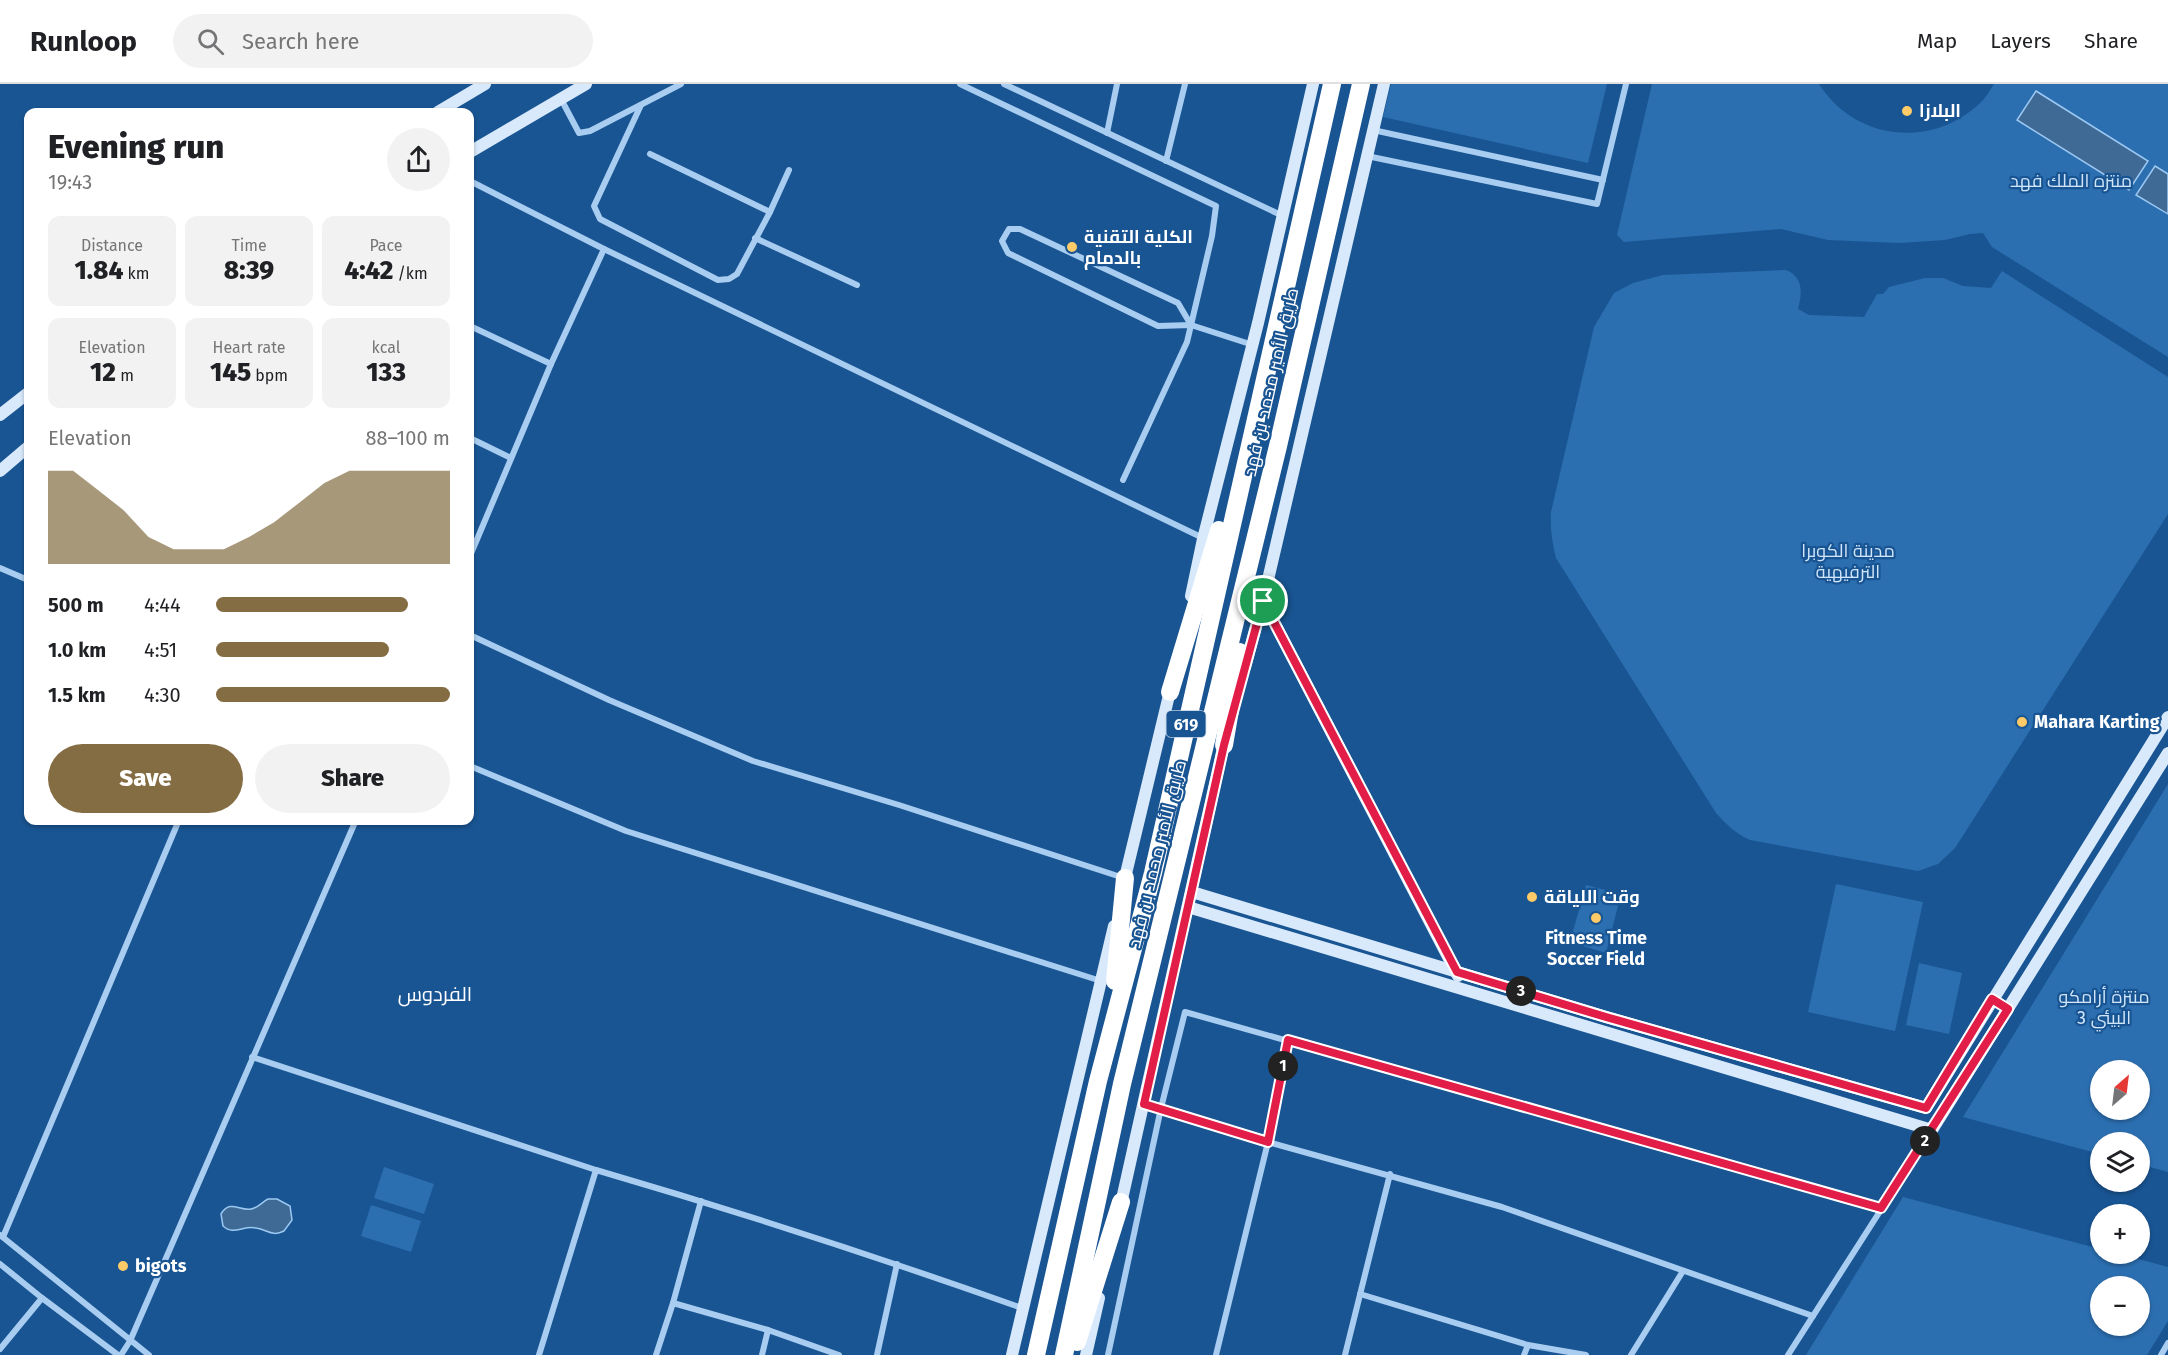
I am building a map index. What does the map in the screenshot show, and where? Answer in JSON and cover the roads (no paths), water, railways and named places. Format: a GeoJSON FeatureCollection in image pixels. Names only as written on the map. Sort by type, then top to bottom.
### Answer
{"type":"FeatureCollection","features":[{"type":"Feature","properties":{"kind":"highway","name":"طريق الأمير محمد بن فهد"},"geometry":{"type":"LineString","coordinates":[[1064,1355],[1122,1084],[1278,446],[1361,84]]}},
{"type":"Feature","properties":{"kind":"highway","name":"طريق الأمير محمد بن فهد"},"geometry":{"type":"LineString","coordinates":[[1035,1355],[1098,1081],[1152,873],[1331,88]]}},
{"type":"Feature","properties":{"kind":"highway"},"geometry":{"type":"LineString","coordinates":[[1170,692],[1264,379]]}},
{"type":"Feature","properties":{"kind":"highway"},"geometry":{"type":"LineString","coordinates":[[1224,745],[1278,446]]}},
{"type":"Feature","properties":{"kind":"highway"},"geometry":{"type":"LineString","coordinates":[[1098,1081],[1117,970],[1125,878]]}},
{"type":"Feature","properties":{"kind":"highway"},"geometry":{"type":"LineString","coordinates":[[1073,1355],[1121,1202]]}},
{"type":"Feature","properties":{"kind":"street"},"geometry":{"type":"LineString","coordinates":[[445,108],[484,84]]}},
{"type":"Feature","properties":{"kind":"street"},"geometry":{"type":"LineString","coordinates":[[474,150],[586,84]]}},
{"type":"Feature","properties":{"kind":"street"},"geometry":{"type":"LineString","coordinates":[[561,99],[579,133],[590,131],[681,84]]}},
{"type":"Feature","properties":{"kind":"street"},"geometry":{"type":"LineString","coordinates":[[960,84],[1216,206],[1212,236],[1186,342],[1123,480]]}},
{"type":"Feature","properties":{"kind":"street"},"geometry":{"type":"LineString","coordinates":[[1004,84],[1283,216]]}},
{"type":"Feature","properties":{"kind":"street"},"geometry":{"type":"LineString","coordinates":[[1107,133],[1117,84]]}},
{"type":"Feature","properties":{"kind":"street"},"geometry":{"type":"LineString","coordinates":[[1166,161],[1185,84]]}},
{"type":"Feature","properties":{"kind":"street"},"geometry":{"type":"LineString","coordinates":[[1012,1355],[1170,692],[1203,539],[1253,345],[1312,84]]}},
{"type":"Feature","properties":{"kind":"street"},"geometry":{"type":"LineString","coordinates":[[1086,1355],[1224,745],[1263,601],[1384,84]]}},
{"type":"Feature","properties":{"kind":"street"},"geometry":{"type":"LineString","coordinates":[[1367,156],[1597,204],[1626,84]]}},
{"type":"Feature","properties":{"kind":"street"},"geometry":{"type":"LineString","coordinates":[[641,105],[594,206],[600,219],[718,280],[729,279],[737,274],[789,170]]}},
{"type":"Feature","properties":{"kind":"street"},"geometry":{"type":"LineString","coordinates":[[1373,130],[1603,180]]}},
{"type":"Feature","properties":{"kind":"street"},"geometry":{"type":"LineString","coordinates":[[650,154],[770,212]]}},
{"type":"Feature","properties":{"kind":"street"},"geometry":{"type":"LineString","coordinates":[[474,183],[604,249],[1203,539]]}},
{"type":"Feature","properties":{"kind":"street"},"geometry":{"type":"LineString","coordinates":[[1191,324],[1178,303],[1020,229],[1009,229],[1002,241],[1008,253],[1158,326],[1191,324],[1253,345]]}},
{"type":"Feature","properties":{"kind":"street"},"geometry":{"type":"LineString","coordinates":[[755,238],[857,285]]}},
{"type":"Feature","properties":{"kind":"street"},"geometry":{"type":"LineString","coordinates":[[474,544],[551,364],[604,249]]}},
{"type":"Feature","properties":{"kind":"street"},"geometry":{"type":"LineString","coordinates":[[474,328],[551,364]]}},
{"type":"Feature","properties":{"kind":"street"},"geometry":{"type":"LineString","coordinates":[[0,415],[24,396]]}},
{"type":"Feature","properties":{"kind":"street"},"geometry":{"type":"LineString","coordinates":[[474,440],[510,458]]}},
{"type":"Feature","properties":{"kind":"street"},"geometry":{"type":"LineString","coordinates":[[0,471],[24,450]]}},
{"type":"Feature","properties":{"kind":"street"},"geometry":{"type":"LineString","coordinates":[[474,531],[478,533]]}},
{"type":"Feature","properties":{"kind":"street"},"geometry":{"type":"LineString","coordinates":[[0,568],[24,578]]}},
{"type":"Feature","properties":{"kind":"street"},"geometry":{"type":"LineString","coordinates":[[1263,601],[1457,972],[1462,988]]}},
{"type":"Feature","properties":{"kind":"street"},"geometry":{"type":"LineString","coordinates":[[474,637],[609,700],[753,761],[899,805],[1125,878]]}},
{"type":"Feature","properties":{"kind":"street"},"geometry":{"type":"LineString","coordinates":[[1932,1130],[1926,1108],[2168,717]]}},
{"type":"Feature","properties":{"kind":"street"},"geometry":{"type":"LineString","coordinates":[[1788,1355],[2168,753]]}},
{"type":"Feature","properties":{"kind":"street"},"geometry":{"type":"LineString","coordinates":[[474,768],[626,831],[1101,981]]}},
{"type":"Feature","properties":{"kind":"street"},"geometry":{"type":"LineString","coordinates":[[149,1355],[2,1236],[178,825]]}},
{"type":"Feature","properties":{"kind":"street"},"geometry":{"type":"LineString","coordinates":[[0,1264],[120,1355],[130,1341],[354,825]]}},
{"type":"Feature","properties":{"kind":"street"},"geometry":{"type":"LineString","coordinates":[[2100,825],[2117,836]]}},
{"type":"Feature","properties":{"kind":"street"},"geometry":{"type":"LineString","coordinates":[[1192,892],[1606,1017],[1926,1108]]}},
{"type":"Feature","properties":{"kind":"street"},"geometry":{"type":"LineString","coordinates":[[1188,907],[1932,1130]]}},
{"type":"Feature","properties":{"kind":"street"},"geometry":{"type":"LineString","coordinates":[[1992,999],[2008,1009]]}},
{"type":"Feature","properties":{"kind":"street"},"geometry":{"type":"LineString","coordinates":[[1107,1355],[1161,1108],[1185,1012],[1881,1208]]}},
{"type":"Feature","properties":{"kind":"street"},"geometry":{"type":"LineString","coordinates":[[1216,1355],[1268,1142],[1288,1040]]}},
{"type":"Feature","properties":{"kind":"street"},"geometry":{"type":"LineString","coordinates":[[252,1057],[596,1170],[897,1264],[1022,1308]]}},
{"type":"Feature","properties":{"kind":"street"},"geometry":{"type":"LineString","coordinates":[[1144,1104],[1268,1142],[1390,1174],[1502,1207],[1813,1316]]}},
{"type":"Feature","properties":{"kind":"street"},"geometry":{"type":"LineString","coordinates":[[539,1355],[596,1170]]}},
{"type":"Feature","properties":{"kind":"street"},"geometry":{"type":"LineString","coordinates":[[1345,1355],[1390,1174]]}},
{"type":"Feature","properties":{"kind":"street"},"geometry":{"type":"LineString","coordinates":[[656,1355],[701,1201]]}},
{"type":"Feature","properties":{"kind":"street"},"geometry":{"type":"LineString","coordinates":[[877,1355],[897,1264]]}},
{"type":"Feature","properties":{"kind":"street"},"geometry":{"type":"LineString","coordinates":[[1631,1355],[1683,1271]]}},
{"type":"Feature","properties":{"kind":"street"},"geometry":{"type":"LineString","coordinates":[[1360,1294],[1528,1345],[1586,1355]]}},
{"type":"Feature","properties":{"kind":"street"},"geometry":{"type":"LineString","coordinates":[[0,1349],[42,1298]]}},
{"type":"Feature","properties":{"kind":"street"},"geometry":{"type":"LineString","coordinates":[[673,1303],[768,1330],[838,1355]]}},
{"type":"Feature","properties":{"kind":"street"},"geometry":{"type":"LineString","coordinates":[[762,1355],[768,1330]]}},
{"type":"Feature","properties":{"kind":"street"},"geometry":{"type":"LineString","coordinates":[[2161,1355],[2168,1343]]}},
{"type":"Feature","properties":{"kind":"street"},"geometry":{"type":"LineString","coordinates":[[1524,1355],[1528,1345]]}},
{"type":"Feature","properties":{"kind":"place","name":"البلازا"},"geometry":{"type":"Point","coordinates":[1907,111]}},
{"type":"Feature","properties":{"kind":"place","name":"الكلية التقنية بالدمام"},"geometry":{"type":"Point","coordinates":[1072,247]}},
{"type":"Feature","properties":{"kind":"place","name":"Mahara Karting"},"geometry":{"type":"Point","coordinates":[2022,722]}},
{"type":"Feature","properties":{"kind":"place","name":"وقت اللياقة"},"geometry":{"type":"Point","coordinates":[1532,897]}},
{"type":"Feature","properties":{"kind":"place","name":"Fitness Time Soccer Field"},"geometry":{"type":"Point","coordinates":[1596,918]}},
{"type":"Feature","properties":{"kind":"place","name":"bigots"},"geometry":{"type":"Point","coordinates":[123,1266]}},
{"type":"Feature","properties":{"kind":"district","name":"الفردوس"},"geometry":{"type":"Point","coordinates":[435,994]}},
{"type":"Feature","properties":{"kind":"park label","name":"منتزه الملك فهد"},"geometry":{"type":"Point","coordinates":[2071,181]}},
{"type":"Feature","properties":{"kind":"park label","name":"مدينة الكوبرا الترفيهية"},"geometry":{"type":"Point","coordinates":[1848,561]}},
{"type":"Feature","properties":{"kind":"park label","name":"منتزة أرامكو البيئي 3"},"geometry":{"type":"Point","coordinates":[2104,1007]}}]}
